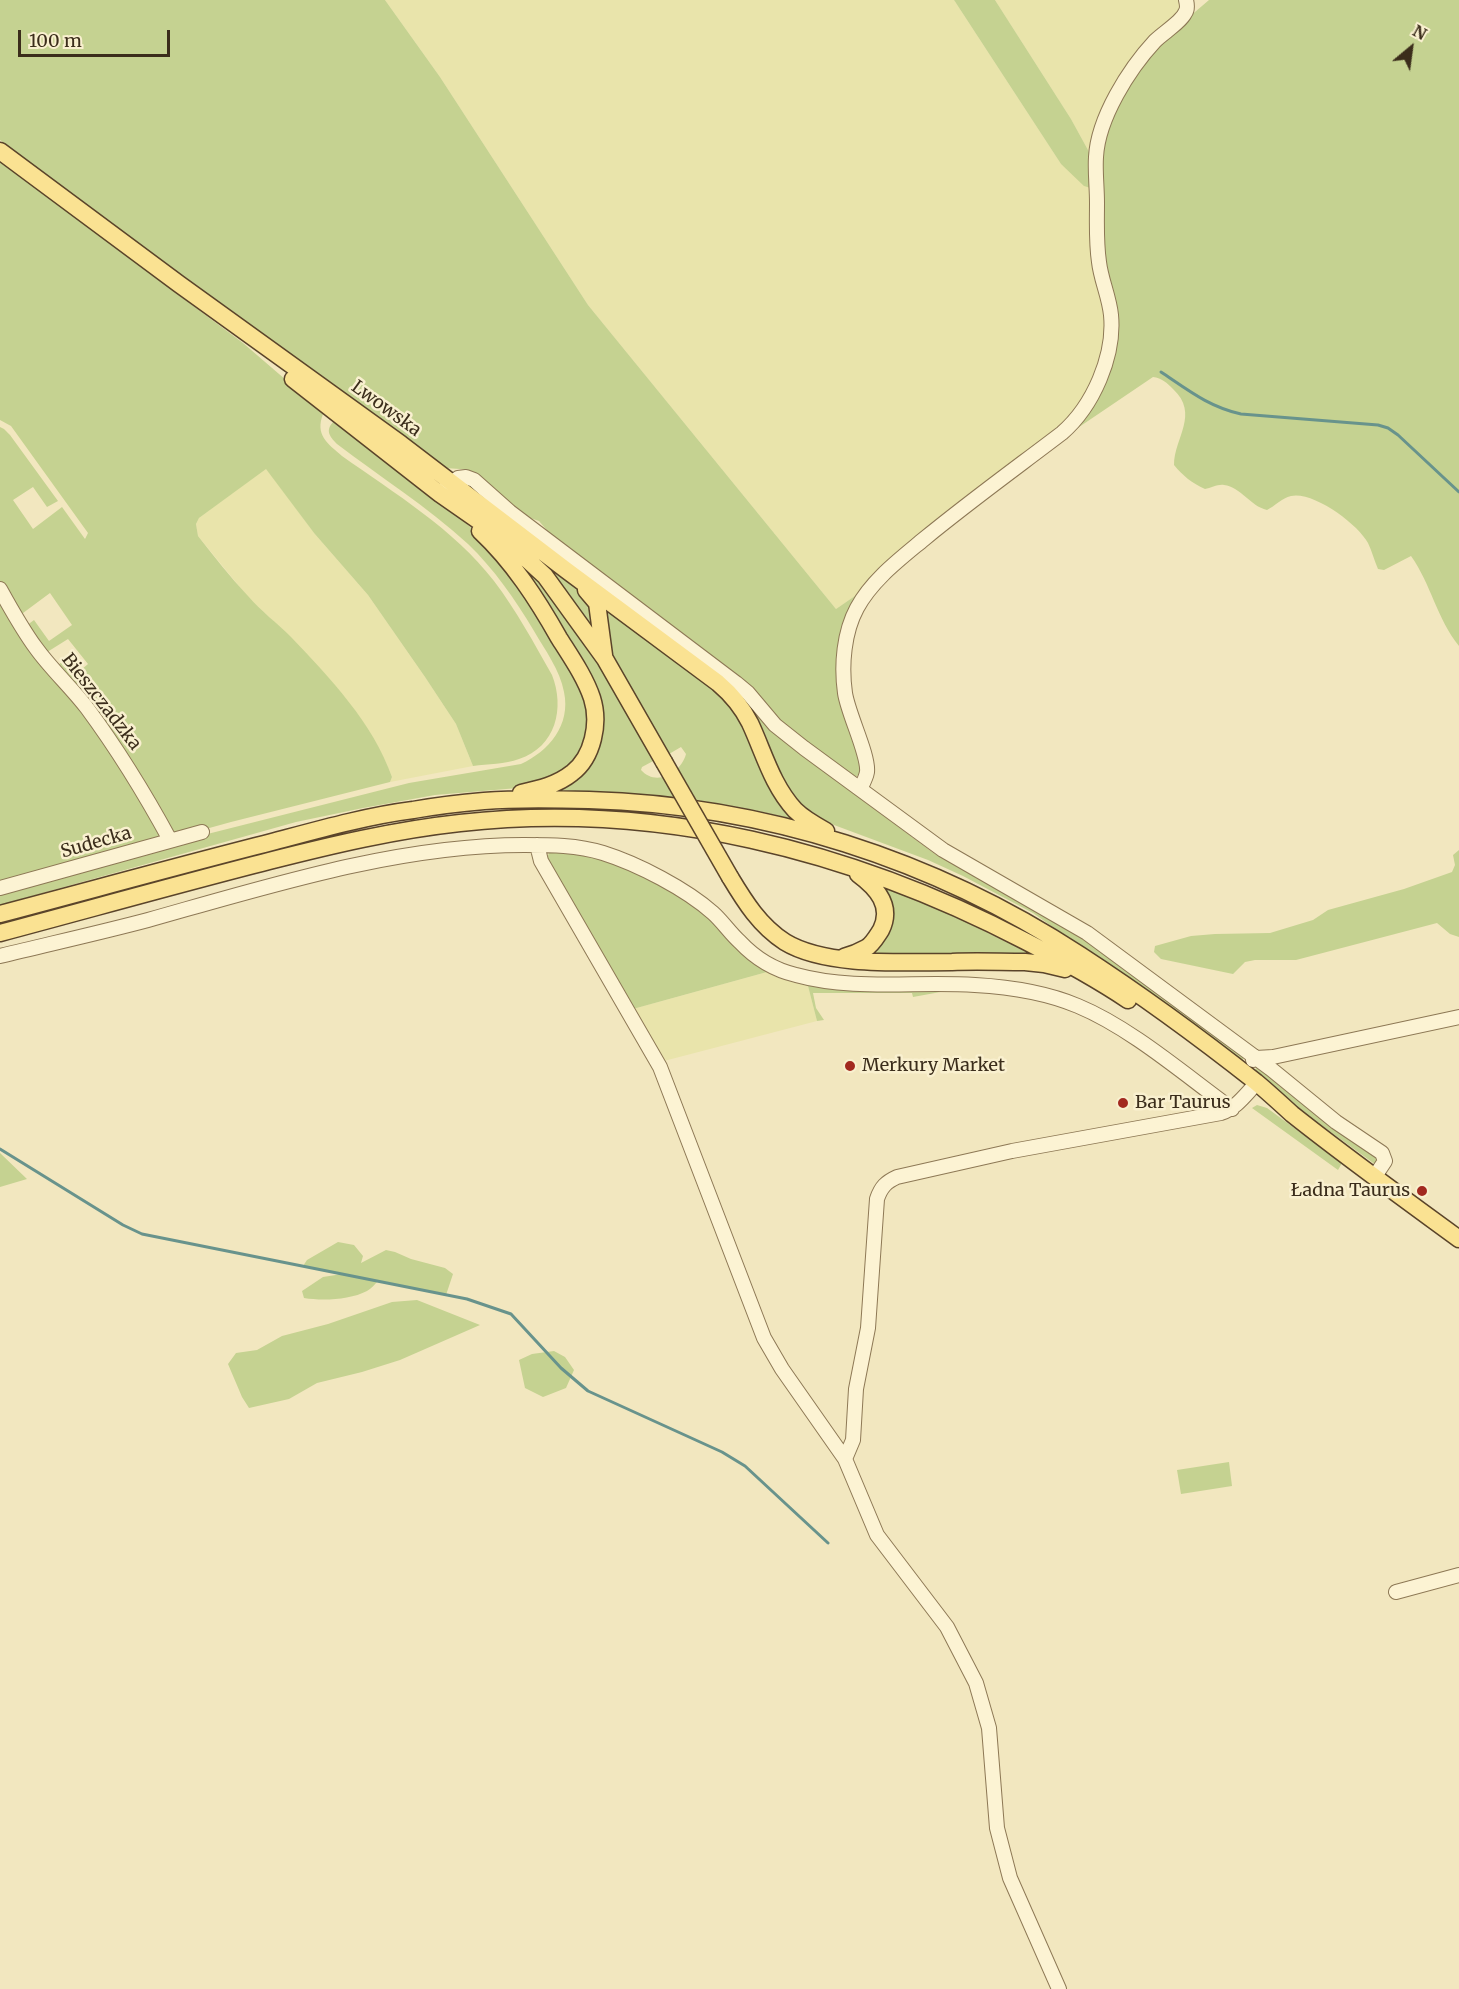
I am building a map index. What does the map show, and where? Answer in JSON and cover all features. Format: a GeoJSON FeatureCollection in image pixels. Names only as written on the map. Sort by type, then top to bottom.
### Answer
{"type":"FeatureCollection","features":[{"type":"Feature","properties":{"kind":"main road","name":"Lwowska"},"geometry":{"type":"LineString","coordinates":[[0,151],[179,285],[302,387],[566,570]]}},
{"type":"Feature","properties":{"kind":"main road"},"geometry":{"type":"LineString","coordinates":[[445,488],[545,576],[605,659],[730,877],[752,912],[772,933],[800,949],[841,959],[1025,962],[1051,965],[1090,977]]}},
{"type":"Feature","properties":{"kind":"main road"},"geometry":{"type":"LineString","coordinates":[[445,488],[509,561],[535,595],[584,679],[592,699],[596,719],[592,745],[573,773],[553,784],[485,801]]}},
{"type":"Feature","properties":{"kind":"main road"},"geometry":{"type":"LineString","coordinates":[[566,570],[597,603],[605,659]]}},
{"type":"Feature","properties":{"kind":"main road"},"geometry":{"type":"LineString","coordinates":[[566,570],[729,693],[750,722],[772,776],[791,804],[808,820],[862,848]]}},
{"type":"Feature","properties":{"kind":"main road"},"geometry":{"type":"LineString","coordinates":[[0,914],[311,832],[406,810],[485,801],[525,799],[617,801],[703,810],[788,827],[862,848],[936,876],[1021,919],[1118,980],[1459,1239]]}},
{"type":"Feature","properties":{"kind":"main road"},"geometry":{"type":"LineString","coordinates":[[0,933],[217,874],[363,838],[428,827],[498,819],[571,817],[675,825],[776,845],[828,860],[900,884],[960,909],[1046,951],[1090,977],[1247,1080]]}},
{"type":"Feature","properties":{"kind":"main road"},"geometry":{"type":"LineString","coordinates":[[828,860],[872,884],[884,902],[884,925],[868,947],[841,959]]}},
{"type":"Feature","properties":{"kind":"street"},"geometry":{"type":"LineString","coordinates":[[860,789],[867,771],[866,761],[849,712],[843,678],[845,649],[856,608],[875,582],[945,522],[1062,433],[1077,419],[1093,395],[1103,369],[1112,324],[1110,304],[1098,255],[1096,157],[1099,137],[1114,102],[1134,68],[1155,42],[1185,15],[1186,0]]}},
{"type":"Feature","properties":{"kind":"street"},"geometry":{"type":"LineString","coordinates":[[445,488],[458,478],[465,477],[474,480],[510,512],[736,683],[776,724],[860,789],[943,850],[1087,933],[1256,1058],[1336,1122],[1382,1153],[1385,1161],[1375,1176]]}},
{"type":"Feature","properties":{"kind":"street","name":"Bieszczadzka"},"geometry":{"type":"LineString","coordinates":[[0,589],[36,649],[85,705],[108,737],[136,779],[170,840]]}},
{"type":"Feature","properties":{"kind":"street","name":"Sudecka"},"geometry":{"type":"LineString","coordinates":[[0,888],[202,832]]}},
{"type":"Feature","properties":{"kind":"street"},"geometry":{"type":"LineString","coordinates":[[537,845],[541,861],[660,1067],[764,1338],[845,1459],[877,1535],[947,1627],[976,1683],[989,1728],[997,1828],[1010,1878],[1059,1989]]}},
{"type":"Feature","properties":{"kind":"street"},"geometry":{"type":"LineString","coordinates":[[0,956],[98,934],[357,865],[479,846],[583,847],[625,861],[683,890],[715,915],[740,943],[776,968],[795,975],[853,983],[999,986],[1026,990],[1077,1006],[1099,1016],[1135,1038],[1232,1109]]}},
{"type":"Feature","properties":{"kind":"street"},"geometry":{"type":"LineString","coordinates":[[1256,1058],[1273,1057],[1459,1017]]}},
{"type":"Feature","properties":{"kind":"street"},"geometry":{"type":"LineString","coordinates":[[845,1459],[853,1440],[856,1389],[868,1333],[872,1294],[877,1199],[884,1185],[897,1177],[1012,1151],[1221,1113],[1232,1109],[1256,1058]]}},
{"type":"Feature","properties":{"kind":"street"},"geometry":{"type":"LineString","coordinates":[[1396,1592],[1459,1575]]}},
{"type":"Feature","properties":{"kind":"shaded area"},"geometry":{"type":"Polygon","coordinates":[[[385,0],[954,0],[1061,164],[1094,189],[1108,315],[1101,365],[1077,413],[868,587],[836,609],[588,305],[440,77],[385,0]]]}},
{"type":"Feature","properties":{"kind":"shaded area"},"geometry":{"type":"Polygon","coordinates":[[[995,0],[1182,0],[1183,5],[1093,163],[1071,119],[995,0]]]}},
{"type":"Feature","properties":{"kind":"shaded area"},"geometry":{"type":"Polygon","coordinates":[[[266,468],[314,533],[368,595],[425,677],[456,724],[473,766],[390,782],[392,777],[368,729],[336,687],[290,637],[248,597],[198,536],[196,524],[199,518],[266,468]]]}},
{"type":"Feature","properties":{"kind":"shaded area"},"geometry":{"type":"Polygon","coordinates":[[[767,972],[779,978],[808,986],[817,1021],[664,1061],[633,1009],[767,972]]]}},
{"type":"Feature","properties":{"kind":"green space"},"geometry":{"type":"Polygon","coordinates":[[[0,0],[385,0],[440,77],[588,305],[836,609],[868,587],[842,649],[862,771],[854,779],[800,739],[756,697],[556,541],[539,521],[521,515],[472,472],[441,467],[0,140],[0,0]]]}},
{"type":"Feature","properties":{"kind":"green space"},"geometry":{"type":"Polygon","coordinates":[[[954,0],[995,0],[1071,119],[1088,150],[1093,163],[1094,189],[1084,186],[1061,164],[954,0]]]}},
{"type":"Feature","properties":{"kind":"green space"},"geometry":{"type":"Polygon","coordinates":[[[1209,0],[1459,0],[1459,646],[1451,636],[1411,556],[1384,570],[1378,569],[1363,535],[1345,518],[1322,504],[1300,496],[1291,496],[1267,510],[1230,486],[1219,485],[1205,489],[1184,476],[1174,465],[1184,426],[1185,408],[1181,398],[1162,380],[1153,377],[1051,446],[1107,366],[1099,176],[1109,116],[1154,47],[1209,0]]]}},
{"type":"Feature","properties":{"kind":"green space"},"geometry":{"type":"Polygon","coordinates":[[[0,162],[243,343],[322,411],[320,428],[324,438],[332,447],[442,528],[478,562],[510,603],[552,675],[558,700],[557,713],[549,736],[542,745],[532,753],[514,761],[473,766],[456,724],[368,595],[314,533],[266,469],[199,518],[196,524],[198,536],[241,589],[291,637],[349,702],[384,757],[392,777],[390,782],[231,822],[0,886],[0,596],[26,641],[51,671],[63,661],[75,675],[88,664],[68,639],[44,654],[26,626],[34,620],[49,641],[72,625],[50,593],[19,616],[0,583],[0,427],[10,435],[58,501],[47,507],[33,487],[13,500],[33,529],[62,507],[85,539],[88,533],[11,426],[0,420],[0,162]]]}},
{"type":"Feature","properties":{"kind":"green space"},"geometry":{"type":"Polygon","coordinates":[[[334,421],[448,508],[494,551],[581,682],[591,723],[578,758],[564,772],[518,788],[435,795],[296,822],[0,905],[0,891],[160,846],[409,783],[521,764],[541,752],[556,736],[564,715],[562,684],[552,660],[512,596],[487,564],[453,530],[337,444],[329,433],[334,421]]]}},
{"type":"Feature","properties":{"kind":"green space"},"geometry":{"type":"Polygon","coordinates":[[[469,484],[735,685],[799,753],[916,840],[935,854],[1078,932],[1244,1055],[1243,1059],[1241,1061],[1033,913],[928,860],[834,825],[804,809],[784,785],[746,705],[467,488],[469,484]]]}},
{"type":"Feature","properties":{"kind":"green space"},"geometry":{"type":"Polygon","coordinates":[[[493,536],[565,608],[655,760],[642,767],[641,770],[654,777],[667,776],[679,767],[686,754],[681,747],[669,754],[614,658],[608,646],[601,602],[728,699],[800,821],[739,807],[678,798],[555,790],[562,786],[601,712],[493,536]]]}},
{"type":"Feature","properties":{"kind":"green space"},"geometry":{"type":"Polygon","coordinates":[[[535,555],[572,583],[585,597],[591,609],[592,628],[570,595],[535,555]]]}},
{"type":"Feature","properties":{"kind":"green space"},"geometry":{"type":"Polygon","coordinates":[[[554,850],[606,857],[691,900],[775,973],[946,991],[913,997],[912,993],[813,993],[816,1008],[824,1020],[817,1021],[808,986],[767,972],[633,1009],[547,858],[554,850]]]}},
{"type":"Feature","properties":{"kind":"green space"},"geometry":{"type":"Polygon","coordinates":[[[1459,850],[1459,937],[1450,934],[1437,923],[1296,960],[1245,962],[1233,974],[1161,959],[1154,952],[1155,946],[1191,936],[1270,933],[1313,920],[1328,910],[1404,889],[1452,872],[1455,865],[1453,855],[1459,850]]]}},
{"type":"Feature","properties":{"kind":"green space"},"geometry":{"type":"Polygon","coordinates":[[[881,884],[952,915],[1036,957],[865,957],[878,945],[881,884]]]}},
{"type":"Feature","properties":{"kind":"green space"},"geometry":{"type":"Polygon","coordinates":[[[1258,1066],[1379,1156],[1376,1165],[1295,1106],[1254,1071],[1258,1066]]]}},
{"type":"Feature","properties":{"kind":"green space"},"geometry":{"type":"Polygon","coordinates":[[[1257,1105],[1267,1108],[1342,1163],[1338,1170],[1252,1108],[1257,1105]]]}},
{"type":"Feature","properties":{"kind":"green space"},"geometry":{"type":"Polygon","coordinates":[[[0,1153],[27,1179],[0,1187],[0,1153]]]}},
{"type":"Feature","properties":{"kind":"green space"},"geometry":{"type":"Polygon","coordinates":[[[338,1242],[354,1245],[363,1256],[361,1263],[386,1250],[445,1268],[453,1274],[446,1295],[378,1281],[368,1290],[353,1296],[327,1299],[304,1298],[302,1291],[323,1277],[342,1274],[303,1266],[307,1260],[338,1242]]]}},
{"type":"Feature","properties":{"kind":"green space"},"geometry":{"type":"Polygon","coordinates":[[[417,1300],[480,1325],[400,1360],[317,1383],[289,1399],[249,1408],[242,1397],[228,1364],[236,1353],[257,1350],[282,1336],[328,1324],[392,1302],[417,1300]]]}},
{"type":"Feature","properties":{"kind":"green space"},"geometry":{"type":"Polygon","coordinates":[[[554,1351],[565,1357],[574,1370],[566,1388],[543,1397],[525,1388],[519,1360],[532,1354],[554,1351]]]}},
{"type":"Feature","properties":{"kind":"green space"},"geometry":{"type":"Polygon","coordinates":[[[1229,1462],[1232,1486],[1181,1494],[1177,1470],[1229,1462]]]}},
{"type":"Feature","properties":{"kind":"waterway"},"geometry":{"type":"LineString","coordinates":[[1161,372],[1209,402],[1241,414],[1378,425],[1388,428],[1459,492]]}},
{"type":"Feature","properties":{"kind":"waterway"},"geometry":{"type":"LineString","coordinates":[[0,1149],[123,1225],[142,1234],[467,1299],[511,1314],[561,1368],[588,1391],[722,1452],[745,1466],[828,1543]]}},
{"type":"Feature","properties":{"kind":"place","name":"Merkury Market"},"geometry":{"type":"Point","coordinates":[850,1066]}},
{"type":"Feature","properties":{"kind":"place","name":"Bar Taurus"},"geometry":{"type":"Point","coordinates":[1123,1103]}},
{"type":"Feature","properties":{"kind":"place","name":"Ładna Taurus"},"geometry":{"type":"Point","coordinates":[1422,1191]}}]}
